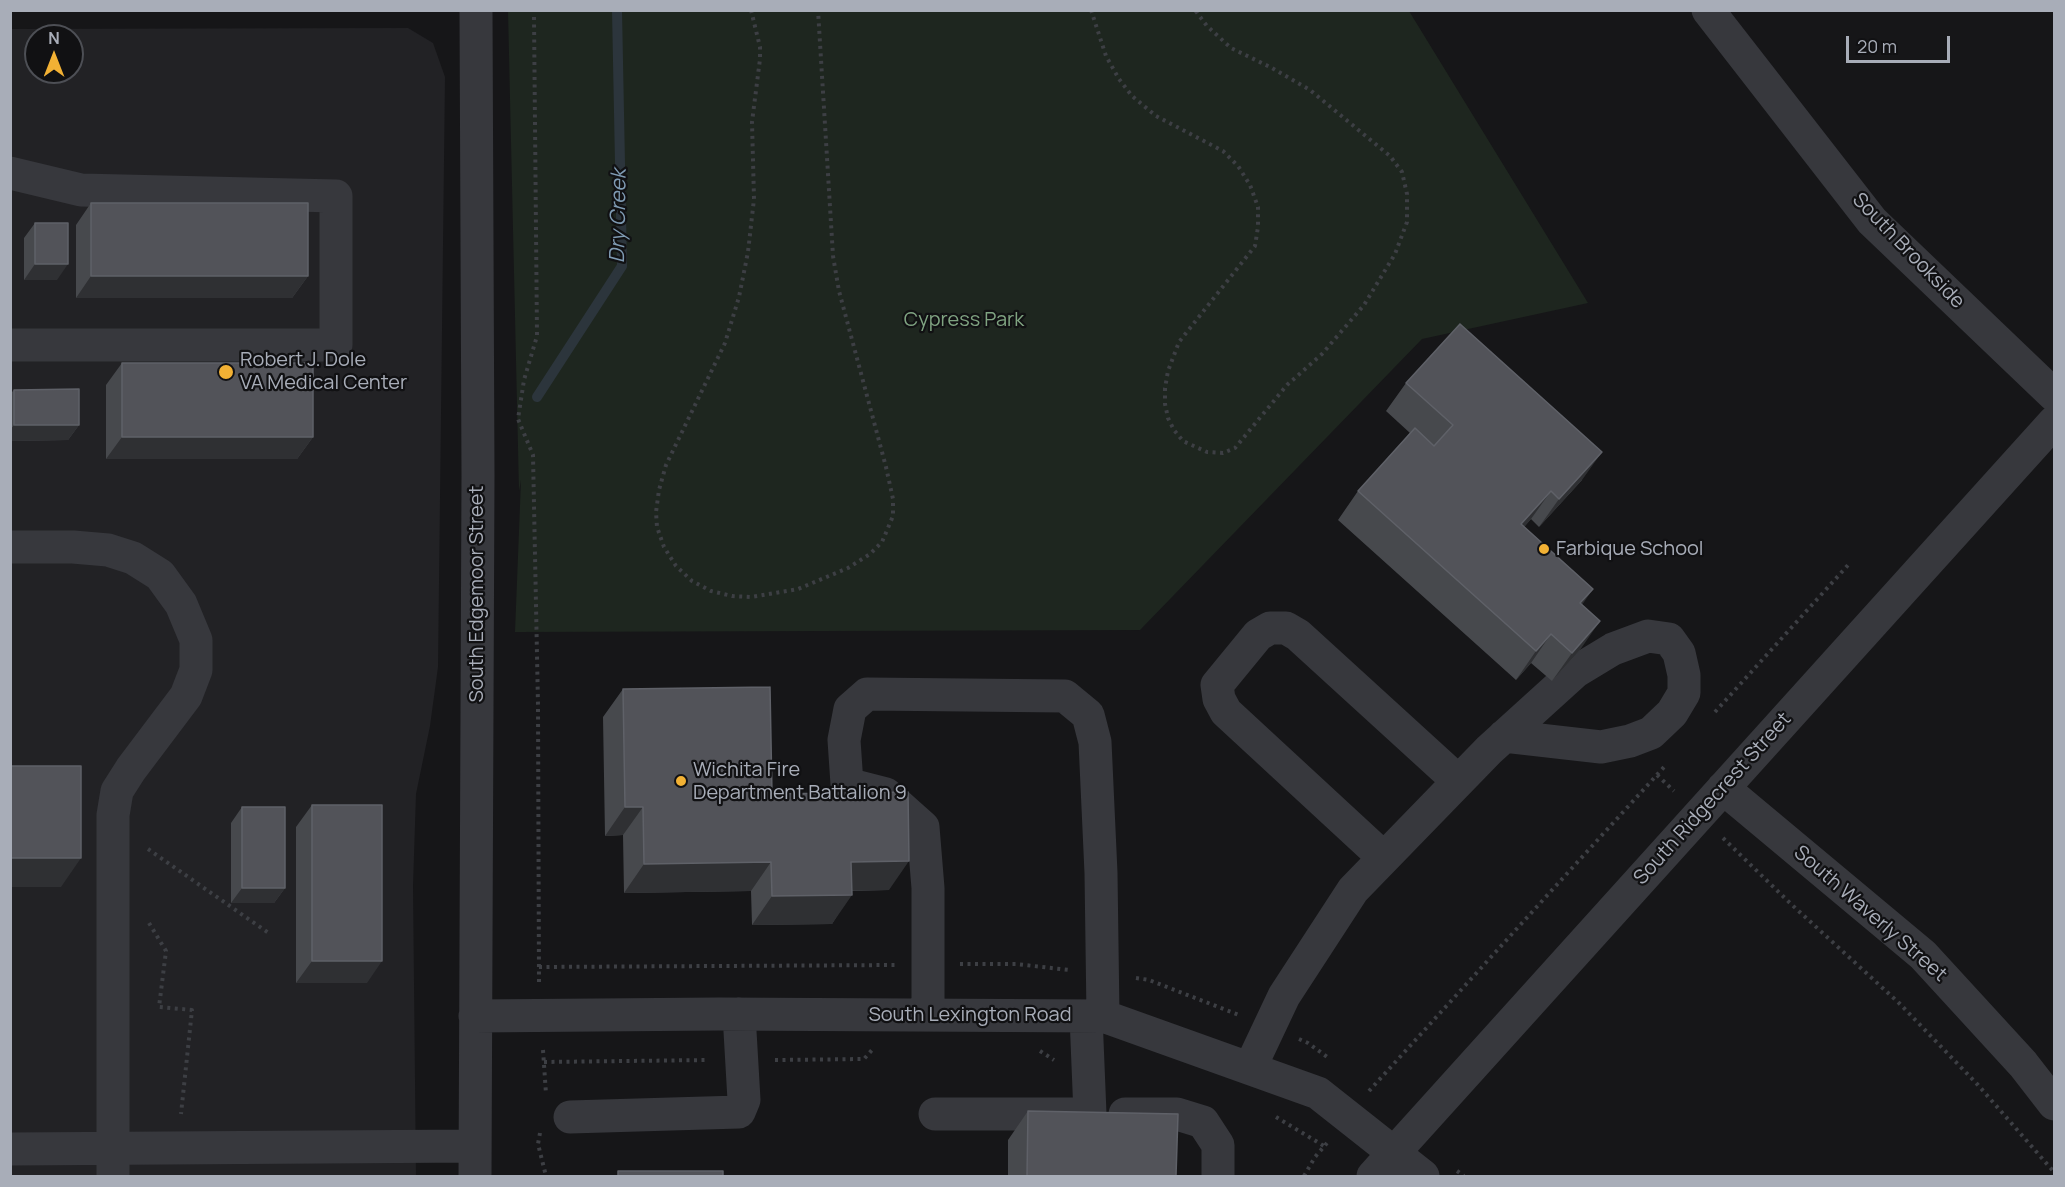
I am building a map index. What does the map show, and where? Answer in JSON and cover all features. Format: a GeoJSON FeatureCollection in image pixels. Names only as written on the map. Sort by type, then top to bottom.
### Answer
{"type":"FeatureCollection","features":[{"type":"Feature","properties":{"kind":"street","name":"South Edgemoor Street"},"geometry":{"type":"LineString","coordinates":[[475,1161],[478,475],[476,10]]}},
{"type":"Feature","properties":{"kind":"street","name":"South Brookside"},"geometry":{"type":"LineString","coordinates":[[1708,10],[1872,220],[2055,395]]}},
{"type":"Feature","properties":{"kind":"street"},"geometry":{"type":"LineString","coordinates":[[10,173],[81,190],[336,196],[336,345],[10,345]]}},
{"type":"Feature","properties":{"kind":"street","name":"South Ridgecrest Street"},"geometry":{"type":"LineString","coordinates":[[1383,1165],[2055,422]]}},
{"type":"Feature","properties":{"kind":"street"},"geometry":{"type":"LineString","coordinates":[[10,547],[73,547],[108,550],[133,558],[160,575],[181,604],[196,640],[196,670],[186,696],[117,791],[114,815],[114,1163]]}},
{"type":"Feature","properties":{"kind":"street"},"geometry":{"type":"LineString","coordinates":[[1384,858],[1226,712],[1219,699],[1217,685],[1258,635],[1270,628],[1286,628],[1298,635],[1458,781]]}},
{"type":"Feature","properties":{"kind":"street"},"geometry":{"type":"LineString","coordinates":[[1250,1068],[1284,996],[1353,890],[1504,736],[1575,672],[1613,649],[1648,636],[1669,639],[1679,653],[1684,675],[1684,693],[1672,713],[1651,733],[1630,741],[1601,747],[1504,736]]}},
{"type":"Feature","properties":{"kind":"street"},"geometry":{"type":"LineString","coordinates":[[928,1015],[928,888],[923,827],[886,794],[847,784],[844,740],[849,709],[867,694],[1065,696],[1088,715],[1095,742],[1101,873],[1095,1016],[1088,1065],[1090,1114]]}},
{"type":"Feature","properties":{"kind":"street","name":"South Waverly Street"},"geometry":{"type":"LineString","coordinates":[[1723,788],[1923,955],[2023,1064],[2055,1104]]}},
{"type":"Feature","properties":{"kind":"street","name":"South Lexington Road"},"geometry":{"type":"LineString","coordinates":[[475,1016],[739,1014],[1095,1016],[1317,1093],[1383,1165],[1423,1176]]}},
{"type":"Feature","properties":{"kind":"street"},"geometry":{"type":"LineString","coordinates":[[552,1113],[739,1112],[744,1100],[739,1014]]}},
{"type":"Feature","properties":{"kind":"street"},"geometry":{"type":"LineString","coordinates":[[935,1114],[1177,1114],[1203,1122],[1218,1145],[1218,1176]]}},
{"type":"Feature","properties":{"kind":"street"},"geometry":{"type":"LineString","coordinates":[[10,1149],[114,1163],[177,1148],[475,1161]]}},
{"type":"Feature","properties":{"kind":"path"},"geometry":{"type":"LineString","coordinates":[[752,10],[760,47],[760,58],[752,122],[754,199],[748,252],[739,297],[725,343],[666,465],[656,512],[657,527],[664,548],[676,566],[692,581],[711,591],[732,596],[751,597],[775,595],[798,589],[848,568],[870,554],[882,542],[893,516],[893,499],[886,467],[839,291],[833,256],[818,10]]}},
{"type":"Feature","properties":{"kind":"path"},"geometry":{"type":"LineString","coordinates":[[1091,10],[1106,56],[1132,96],[1156,116],[1222,151],[1238,166],[1250,185],[1258,207],[1255,246],[1179,342],[1168,371],[1165,388],[1168,418],[1183,441],[1207,452],[1223,453],[1235,448],[1287,385],[1322,354],[1364,305],[1395,254],[1407,222],[1407,194],[1401,172],[1390,156],[1310,90],[1231,48],[1207,26],[1195,10]]}},
{"type":"Feature","properties":{"kind":"path"},"geometry":{"type":"LineString","coordinates":[[534,17],[537,336],[524,380],[518,419],[533,455],[541,1015],[544,1062],[552,1113],[538,1144],[546,1176]]}},
{"type":"Feature","properties":{"kind":"path"},"geometry":{"type":"LineString","coordinates":[[1713,713],[1849,564]]}},
{"type":"Feature","properties":{"kind":"path"},"geometry":{"type":"LineString","coordinates":[[1365,1095],[1673,757]]}},
{"type":"Feature","properties":{"kind":"path"},"geometry":{"type":"LineString","coordinates":[[1657,775],[1791,904],[1899,1003],[1978,1085],[2055,1172]]}},
{"type":"Feature","properties":{"kind":"path"},"geometry":{"type":"LineString","coordinates":[[140,844],[270,934]]}},
{"type":"Feature","properties":{"kind":"path"},"geometry":{"type":"LineString","coordinates":[[147,919],[166,951],[159,1007],[192,1010],[177,1148]]}},
{"type":"Feature","properties":{"kind":"path"},"geometry":{"type":"LineString","coordinates":[[544,1062],[864,1059],[877,1044]]}},
{"type":"Feature","properties":{"kind":"path"},"geometry":{"type":"LineString","coordinates":[[1039,1051],[1060,1063],[1088,1065]]}},
{"type":"Feature","properties":{"kind":"path"},"geometry":{"type":"LineString","coordinates":[[1266,1111],[1324,1146]]}},
{"type":"Feature","properties":{"kind":"path"},"geometry":{"type":"LineString","coordinates":[[1455,1169],[1464,1176]]}},
{"type":"Feature","properties":{"kind":"shaded area","name":"Robert J. Dole VA Medical Center"},"geometry":{"type":"Polygon","coordinates":[[[408,28],[433,43],[445,77],[438,667],[430,726],[416,794],[413,886],[416,1176],[11,1176],[10,29],[24,29],[24,84],[84,84],[84,29],[408,28]]]}},
{"type":"Feature","properties":{"kind":"green space","name":"Cypress Park"},"geometry":{"type":"Polygon","coordinates":[[[508,11],[1409,11],[1588,303],[1422,339],[1140,630],[515,632],[521,480],[519,491],[508,11]]]}},
{"type":"Feature","properties":{"kind":"building"},"geometry":{"type":"Polygon","coordinates":[[[91,203],[308,203],[308,276],[91,276],[91,203]]]}},
{"type":"Feature","properties":{"kind":"building"},"geometry":{"type":"Polygon","coordinates":[[[35,223],[68,223],[68,264],[35,264],[35,223]]]}},
{"type":"Feature","properties":{"kind":"building"},"geometry":{"type":"Polygon","coordinates":[[[1460,324],[1602,452],[1559,499],[1551,491],[1521,524],[1593,589],[1580,603],[1600,621],[1572,653],[1551,634],[1536,651],[1358,491],[1415,428],[1434,446],[1453,425],[1406,383],[1460,324]]]}},
{"type":"Feature","properties":{"kind":"building"},"geometry":{"type":"Polygon","coordinates":[[[122,363],[313,363],[313,437],[122,437],[122,363]]]}},
{"type":"Feature","properties":{"kind":"building"},"geometry":{"type":"Polygon","coordinates":[[[79,389],[79,425],[14,425],[14,390],[79,389]]]}},
{"type":"Feature","properties":{"kind":"building"},"geometry":{"type":"Polygon","coordinates":[[[770,687],[772,794],[908,792],[909,861],[851,862],[852,895],[772,896],[771,862],[644,864],[643,807],[625,807],[623,689],[770,687]]]}},
{"type":"Feature","properties":{"kind":"building"},"geometry":{"type":"Polygon","coordinates":[[[10,766],[81,766],[81,858],[10,858],[10,766]]]}},
{"type":"Feature","properties":{"kind":"building"},"geometry":{"type":"Polygon","coordinates":[[[312,805],[382,805],[382,961],[312,961],[312,805]]]}},
{"type":"Feature","properties":{"kind":"building"},"geometry":{"type":"Polygon","coordinates":[[[242,807],[285,807],[285,888],[242,888],[242,807]]]}},
{"type":"Feature","properties":{"kind":"building"},"geometry":{"type":"Polygon","coordinates":[[[1028,1111],[1178,1114],[1176,1176],[1027,1176],[1028,1111]]]}},
{"type":"Feature","properties":{"kind":"building"},"geometry":{"type":"Polygon","coordinates":[[[618,1171],[723,1171],[723,1176],[618,1176],[618,1171]]]}},
{"type":"Feature","properties":{"kind":"waterway","name":"Dry Creek"},"geometry":{"type":"LineString","coordinates":[[537,397],[622,266],[617,10]]}},
{"type":"Feature","properties":{"kind":"place","name":"Robert J. Dole VA Medical Center"},"geometry":{"type":"Point","coordinates":[226,372]}},
{"type":"Feature","properties":{"kind":"place","name":"Farbique School"},"geometry":{"type":"Point","coordinates":[1544,549]}},
{"type":"Feature","properties":{"kind":"place","name":"Wichita Fire Department Battalion 9"},"geometry":{"type":"Point","coordinates":[681,781]}}]}
